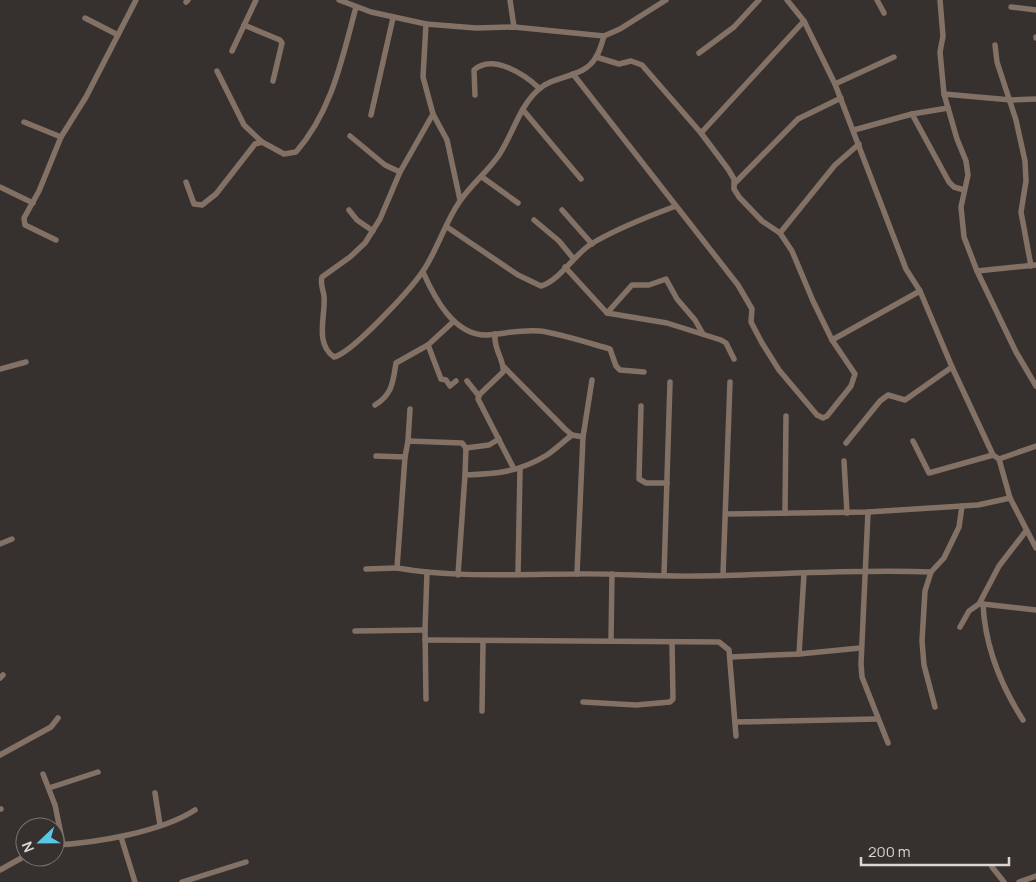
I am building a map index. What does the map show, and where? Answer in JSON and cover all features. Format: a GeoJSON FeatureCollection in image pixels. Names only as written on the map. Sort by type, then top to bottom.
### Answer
{"type":"FeatureCollection","features":[{"type":"Feature","properties":{"kind":"street"},"geometry":{"type":"LineString","coordinates":[[56,240],[25,225],[24,218],[33,203],[61,137],[86,98],[136,0]]}},
{"type":"Feature","properties":{"kind":"street"},"geometry":{"type":"LineString","coordinates":[[232,51],[256,0]]}},
{"type":"Feature","properties":{"kind":"street"},"geometry":{"type":"LineString","coordinates":[[339,0],[393,18],[426,24],[476,28],[514,27],[604,36],[620,29],[666,0]]}},
{"type":"Feature","properties":{"kind":"street"},"geometry":{"type":"LineString","coordinates":[[510,0],[514,27]]}},
{"type":"Feature","properties":{"kind":"street"},"geometry":{"type":"LineString","coordinates":[[699,53],[734,27],[759,0]]}},
{"type":"Feature","properties":{"kind":"street"},"geometry":{"type":"LineString","coordinates":[[787,0],[804,22],[836,84],[906,269],[920,291],[952,368],[993,455],[999,459],[1010,498],[1036,548]]}},
{"type":"Feature","properties":{"kind":"street"},"geometry":{"type":"LineString","coordinates":[[877,0],[884,13]]}},
{"type":"Feature","properties":{"kind":"street"},"geometry":{"type":"LineString","coordinates":[[940,0],[943,36],[940,52],[944,94],[966,161],[968,175],[964,190],[961,221],[964,237],[976,271],[1016,352],[1036,386]]}},
{"type":"Feature","properties":{"kind":"street"},"geometry":{"type":"LineString","coordinates":[[218,71],[244,125],[262,142],[284,154],[296,152],[321,116],[331,95],[356,7]]}},
{"type":"Feature","properties":{"kind":"street"},"geometry":{"type":"LineString","coordinates":[[1012,7],[1036,10]]}},
{"type":"Feature","properties":{"kind":"street"},"geometry":{"type":"LineString","coordinates":[[85,18],[118,35]]}},
{"type":"Feature","properties":{"kind":"street"},"geometry":{"type":"LineString","coordinates":[[371,115],[393,18]]}},
{"type":"Feature","properties":{"kind":"street"},"geometry":{"type":"LineString","coordinates":[[701,133],[804,22]]}},
{"type":"Feature","properties":{"kind":"street"},"geometry":{"type":"LineString","coordinates":[[426,24],[423,77],[433,114],[447,140],[460,200]]}},
{"type":"Feature","properties":{"kind":"street"},"geometry":{"type":"LineString","coordinates":[[244,25],[280,40],[282,43],[273,81]]}},
{"type":"Feature","properties":{"kind":"street"},"geometry":{"type":"LineString","coordinates":[[433,114],[400,172],[373,231],[365,243],[350,257],[322,277],[324,297],[322,336],[330,354],[334,357],[348,349],[385,314],[423,272],[460,200],[501,153],[523,110],[539,88],[589,66],[596,57],[604,36]]}},
{"type":"Feature","properties":{"kind":"street"},"geometry":{"type":"LineString","coordinates":[[976,271],[1034,265],[1021,212],[1026,169],[1011,100],[997,62],[995,45]]}},
{"type":"Feature","properties":{"kind":"street"},"geometry":{"type":"LineString","coordinates":[[573,74],[714,253],[749,301],[752,309],[753,328],[779,370],[817,415],[823,418],[827,416],[854,379],[853,370],[832,340],[792,252],[780,233],[776,232],[752,212],[735,191],[735,183],[728,169],[701,133],[638,62],[619,64],[596,57]]}},
{"type":"Feature","properties":{"kind":"street"},"geometry":{"type":"LineString","coordinates":[[836,84],[894,57]]}},
{"type":"Feature","properties":{"kind":"street"},"geometry":{"type":"LineString","coordinates":[[475,95],[474,70],[482,66],[514,69],[539,88]]}},
{"type":"Feature","properties":{"kind":"street"},"geometry":{"type":"LineString","coordinates":[[944,94],[1011,100],[1036,99]]}},
{"type":"Feature","properties":{"kind":"street"},"geometry":{"type":"LineString","coordinates":[[735,183],[798,119],[841,98]]}},
{"type":"Feature","properties":{"kind":"street"},"geometry":{"type":"LineString","coordinates":[[854,130],[912,114],[948,108]]}},
{"type":"Feature","properties":{"kind":"street"},"geometry":{"type":"LineString","coordinates":[[523,110],[581,179]]}},
{"type":"Feature","properties":{"kind":"street"},"geometry":{"type":"LineString","coordinates":[[912,114],[949,182],[954,187],[964,190]]}},
{"type":"Feature","properties":{"kind":"street"},"geometry":{"type":"LineString","coordinates":[[24,122],[61,137]]}},
{"type":"Feature","properties":{"kind":"street"},"geometry":{"type":"LineString","coordinates":[[350,136],[385,165],[400,172]]}},
{"type":"Feature","properties":{"kind":"street"},"geometry":{"type":"LineString","coordinates":[[186,182],[194,204],[198,206],[208,202],[239,167],[251,147],[262,142]]}},
{"type":"Feature","properties":{"kind":"street"},"geometry":{"type":"LineString","coordinates":[[780,233],[835,165],[859,144]]}},
{"type":"Feature","properties":{"kind":"street"},"geometry":{"type":"LineString","coordinates":[[482,177],[518,203]]}},
{"type":"Feature","properties":{"kind":"street"},"geometry":{"type":"LineString","coordinates":[[0,187],[33,203]]}},
{"type":"Feature","properties":{"kind":"street"},"geometry":{"type":"LineString","coordinates":[[447,227],[518,274],[541,286],[555,279],[573,258],[592,244],[645,217],[676,206]]}},
{"type":"Feature","properties":{"kind":"street"},"geometry":{"type":"LineString","coordinates":[[349,210],[357,220],[373,231]]}},
{"type":"Feature","properties":{"kind":"street"},"geometry":{"type":"LineString","coordinates":[[562,210],[592,244]]}},
{"type":"Feature","properties":{"kind":"street"},"geometry":{"type":"LineString","coordinates":[[534,220],[559,241],[573,258]]}},
{"type":"Feature","properties":{"kind":"street"},"geometry":{"type":"LineString","coordinates":[[565,267],[607,313],[667,323],[703,334],[726,343],[734,359]]}},
{"type":"Feature","properties":{"kind":"street"},"geometry":{"type":"LineString","coordinates":[[423,272],[438,301],[454,321],[479,335],[540,331],[610,349],[616,366],[620,370],[644,372]]}},
{"type":"Feature","properties":{"kind":"street"},"geometry":{"type":"LineString","coordinates":[[607,313],[632,285],[649,285],[666,279],[677,299],[700,326],[703,334]]}},
{"type":"Feature","properties":{"kind":"street"},"geometry":{"type":"LineString","coordinates":[[832,340],[920,291]]}},
{"type":"Feature","properties":{"kind":"street"},"geometry":{"type":"LineString","coordinates":[[375,405],[383,400],[392,390],[396,363],[428,345],[454,321]]}},
{"type":"Feature","properties":{"kind":"street"},"geometry":{"type":"LineString","coordinates":[[495,334],[496,352],[504,368],[572,435],[583,438]]}},
{"type":"Feature","properties":{"kind":"street"},"geometry":{"type":"LineString","coordinates":[[428,345],[441,379],[446,380],[450,386],[456,381]]}},
{"type":"Feature","properties":{"kind":"street"},"geometry":{"type":"LineString","coordinates":[[0,369],[26,362]]}},
{"type":"Feature","properties":{"kind":"street"},"geometry":{"type":"LineString","coordinates":[[479,396],[498,378],[504,368]]}},
{"type":"Feature","properties":{"kind":"street"},"geometry":{"type":"LineString","coordinates":[[846,443],[880,401],[888,395],[905,400],[952,368]]}},
{"type":"Feature","properties":{"kind":"street"},"geometry":{"type":"LineString","coordinates":[[467,380],[479,396],[479,402],[517,469],[518,574]]}},
{"type":"Feature","properties":{"kind":"street"},"geometry":{"type":"LineString","coordinates":[[577,574],[583,438],[592,380]]}},
{"type":"Feature","properties":{"kind":"street"},"geometry":{"type":"LineString","coordinates":[[664,575],[670,382]]}},
{"type":"Feature","properties":{"kind":"street"},"geometry":{"type":"LineString","coordinates":[[723,574],[722,546],[726,514],[730,382]]}},
{"type":"Feature","properties":{"kind":"street"},"geometry":{"type":"LineString","coordinates":[[641,406],[639,479],[646,483],[667,483]]}},
{"type":"Feature","properties":{"kind":"street"},"geometry":{"type":"LineString","coordinates":[[397,568],[410,409]]}},
{"type":"Feature","properties":{"kind":"street"},"geometry":{"type":"LineString","coordinates":[[785,513],[786,416]]}},
{"type":"Feature","properties":{"kind":"street"},"geometry":{"type":"LineString","coordinates":[[465,475],[498,474],[517,469],[549,454],[572,435]]}},
{"type":"Feature","properties":{"kind":"street"},"geometry":{"type":"LineString","coordinates":[[466,448],[489,445],[499,439]]}},
{"type":"Feature","properties":{"kind":"street"},"geometry":{"type":"LineString","coordinates":[[408,441],[462,443],[466,448],[458,575]]}},
{"type":"Feature","properties":{"kind":"street"},"geometry":{"type":"LineString","coordinates":[[913,441],[928,473],[993,455]]}},
{"type":"Feature","properties":{"kind":"street"},"geometry":{"type":"LineString","coordinates":[[999,459],[1036,446]]}},
{"type":"Feature","properties":{"kind":"street"},"geometry":{"type":"LineString","coordinates":[[376,456],[405,456]]}},
{"type":"Feature","properties":{"kind":"street"},"geometry":{"type":"LineString","coordinates":[[844,461],[847,513]]}},
{"type":"Feature","properties":{"kind":"street"},"geometry":{"type":"LineString","coordinates":[[726,514],[868,512],[978,505],[1010,498]]}},
{"type":"Feature","properties":{"kind":"street"},"geometry":{"type":"LineString","coordinates":[[935,707],[924,665],[922,641],[926,591],[931,572],[944,558],[956,531],[962,506]]}},
{"type":"Feature","properties":{"kind":"street"},"geometry":{"type":"LineString","coordinates":[[868,512],[860,648],[862,677],[888,743]]}},
{"type":"Feature","properties":{"kind":"street"},"geometry":{"type":"LineString","coordinates":[[960,627],[969,611],[981,604],[999,566],[1026,531]]}},
{"type":"Feature","properties":{"kind":"street"},"geometry":{"type":"LineString","coordinates":[[0,544],[12,539]]}},
{"type":"Feature","properties":{"kind":"street"},"geometry":{"type":"LineString","coordinates":[[366,569],[397,568],[458,575],[804,574],[864,570],[931,572]]}},
{"type":"Feature","properties":{"kind":"street"},"geometry":{"type":"LineString","coordinates":[[426,699],[424,630],[427,572]]}},
{"type":"Feature","properties":{"kind":"street"},"geometry":{"type":"LineString","coordinates":[[611,640],[612,574]]}},
{"type":"Feature","properties":{"kind":"street"},"geometry":{"type":"LineString","coordinates":[[799,654],[804,574]]}},
{"type":"Feature","properties":{"kind":"street"},"geometry":{"type":"LineString","coordinates":[[981,604],[1036,610]]}},
{"type":"Feature","properties":{"kind":"street"},"geometry":{"type":"LineString","coordinates":[[981,604],[990,653],[1010,700],[1023,720]]}},
{"type":"Feature","properties":{"kind":"street"},"geometry":{"type":"LineString","coordinates":[[354,631],[424,630]]}},
{"type":"Feature","properties":{"kind":"street"},"geometry":{"type":"LineString","coordinates":[[425,640],[483,642],[611,640],[719,642],[726,646],[730,657],[736,736]]}},
{"type":"Feature","properties":{"kind":"street"},"geometry":{"type":"LineString","coordinates":[[482,710],[483,642]]}},
{"type":"Feature","properties":{"kind":"street"},"geometry":{"type":"LineString","coordinates":[[583,702],[636,705],[670,702],[672,699],[672,642]]}},
{"type":"Feature","properties":{"kind":"street"},"geometry":{"type":"LineString","coordinates":[[730,657],[799,654],[860,648]]}},
{"type":"Feature","properties":{"kind":"street"},"geometry":{"type":"LineString","coordinates":[[0,755],[51,727],[58,718]]}},
{"type":"Feature","properties":{"kind":"street"},"geometry":{"type":"LineString","coordinates":[[735,722],[877,719]]}},
{"type":"Feature","properties":{"kind":"street"},"geometry":{"type":"LineString","coordinates":[[49,788],[98,772]]}},
{"type":"Feature","properties":{"kind":"street"},"geometry":{"type":"LineString","coordinates":[[43,774],[49,788],[56,817]]}},
{"type":"Feature","properties":{"kind":"street"},"geometry":{"type":"LineString","coordinates":[[155,792],[160,825]]}},
{"type":"Feature","properties":{"kind":"street"},"geometry":{"type":"LineString","coordinates":[[65,844],[121,837],[181,819],[195,810]]}},
{"type":"Feature","properties":{"kind":"street"},"geometry":{"type":"LineString","coordinates":[[121,837],[135,882]]}},
{"type":"Feature","properties":{"kind":"street"},"geometry":{"type":"LineString","coordinates":[[0,870],[15,862]]}},
{"type":"Feature","properties":{"kind":"street"},"geometry":{"type":"LineString","coordinates":[[182,882],[246,862]]}},
{"type":"Feature","properties":{"kind":"street"},"geometry":{"type":"LineString","coordinates":[[992,867],[1004,882]]}},
{"type":"Feature","properties":{"kind":"street"},"geometry":{"type":"LineString","coordinates":[[1019,882],[1036,876]]}}]}
